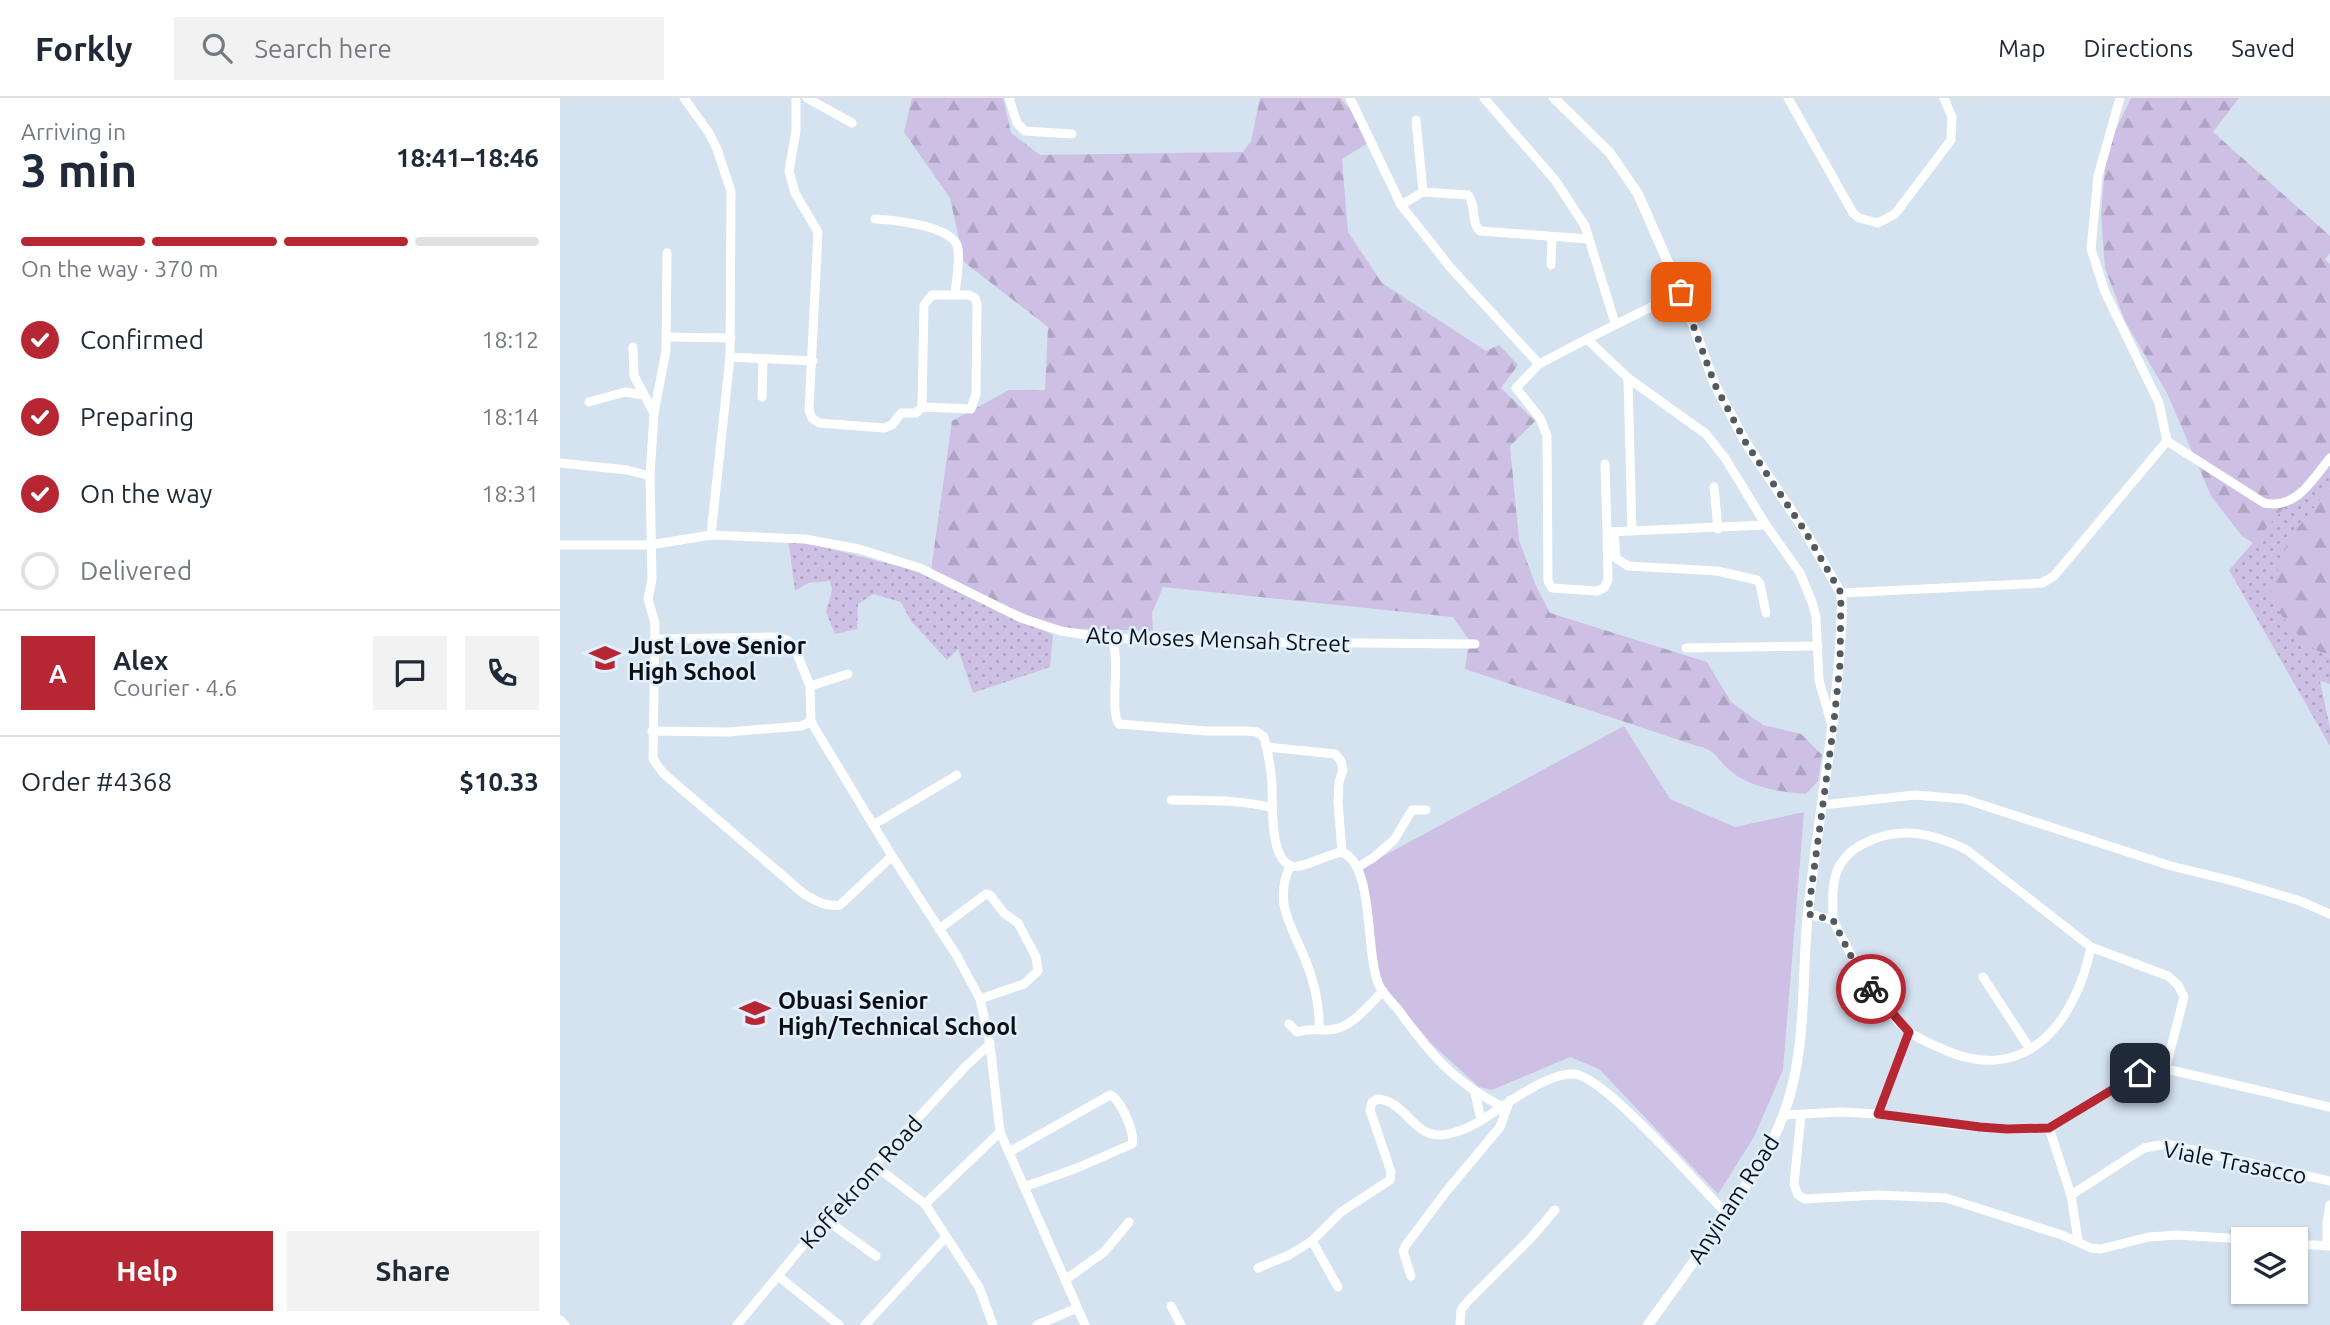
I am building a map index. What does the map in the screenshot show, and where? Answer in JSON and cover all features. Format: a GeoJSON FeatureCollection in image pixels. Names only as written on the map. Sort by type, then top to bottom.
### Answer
{"type":"FeatureCollection","features":[{"type":"Feature","properties":{"kind":"street"},"geometry":{"type":"LineString","coordinates":[[684,98],[717,149],[731,191],[730,357],[712,535]]}},
{"type":"Feature","properties":{"kind":"street"},"geometry":{"type":"LineString","coordinates":[[796,98],[796,131],[789,172],[795,193],[818,233],[809,410],[812,418],[819,423],[889,427],[901,413],[916,413],[921,410],[924,305],[932,295],[969,295],[975,298],[977,304],[974,405],[966,410],[922,407]]}},
{"type":"Feature","properties":{"kind":"street"},"geometry":{"type":"LineString","coordinates":[[807,98],[852,123]]}},
{"type":"Feature","properties":{"kind":"street"},"geometry":{"type":"LineString","coordinates":[[1009,98],[1017,123],[1025,131],[1072,134]]}},
{"type":"Feature","properties":{"kind":"street"},"geometry":{"type":"LineString","coordinates":[[1350,98],[1401,205],[1450,267],[1539,364]]}},
{"type":"Feature","properties":{"kind":"street"},"geometry":{"type":"LineString","coordinates":[[1484,98],[1555,180],[1585,226],[1615,323]]}},
{"type":"Feature","properties":{"kind":"street"},"geometry":{"type":"LineString","coordinates":[[1553,98],[1610,153],[1638,194],[1681,292],[1715,385],[1746,443],[1805,531],[1841,593],[2042,583],[2054,576],[2167,441]]}},
{"type":"Feature","properties":{"kind":"street"},"geometry":{"type":"LineString","coordinates":[[1788,98],[1853,212],[1858,218],[1878,223],[1895,214],[1951,140],[1952,117],[1944,98]]}},
{"type":"Feature","properties":{"kind":"street"},"geometry":{"type":"LineString","coordinates":[[2120,98],[2098,176],[2091,248],[2105,292],[2159,403],[2167,441],[2264,503],[2277,506],[2290,502],[2302,492],[2330,458]]}},
{"type":"Feature","properties":{"kind":"street"},"geometry":{"type":"LineString","coordinates":[[1416,120],[1423,192]]}},
{"type":"Feature","properties":{"kind":"street"},"geometry":{"type":"LineString","coordinates":[[1401,205],[1423,192],[1468,195],[1472,201],[1474,223],[1480,231],[1589,239]]}},
{"type":"Feature","properties":{"kind":"street"},"geometry":{"type":"LineString","coordinates":[[875,219],[914,223],[953,240],[958,248],[955,294]]}},
{"type":"Feature","properties":{"kind":"street"},"geometry":{"type":"LineString","coordinates":[[1551,265],[1552,237]]}},
{"type":"Feature","properties":{"kind":"street"},"geometry":{"type":"LineString","coordinates":[[667,253],[666,351],[654,413],[650,477],[652,579],[648,599],[655,622],[653,759],[663,773],[767,864],[817,902],[831,907],[840,905],[892,856]]}},
{"type":"Feature","properties":{"kind":"street"},"geometry":{"type":"LineString","coordinates":[[1605,464],[1610,532],[1608,580],[1604,589],[1597,591],[1556,589],[1550,586],[1547,436],[1540,418],[1516,388],[1539,364],[1615,323],[1681,292]]}},
{"type":"Feature","properties":{"kind":"street"},"geometry":{"type":"LineString","coordinates":[[666,337],[731,338]]}},
{"type":"Feature","properties":{"kind":"street"},"geometry":{"type":"LineString","coordinates":[[1587,339],[1628,378],[1706,434],[1725,458],[1766,525],[1800,573],[1812,602],[1820,689],[1833,730]]}},
{"type":"Feature","properties":{"kind":"street"},"geometry":{"type":"LineString","coordinates":[[633,347],[634,376],[654,413]]}},
{"type":"Feature","properties":{"kind":"street"},"geometry":{"type":"LineString","coordinates":[[730,357],[813,361]]}},
{"type":"Feature","properties":{"kind":"street"},"geometry":{"type":"LineString","coordinates":[[762,397],[763,359]]}},
{"type":"Feature","properties":{"kind":"street"},"geometry":{"type":"LineString","coordinates":[[1628,378],[1632,531]]}},
{"type":"Feature","properties":{"kind":"street"},"geometry":{"type":"LineString","coordinates":[[589,402],[625,392],[644,395]]}},
{"type":"Feature","properties":{"kind":"street"},"geometry":{"type":"LineString","coordinates":[[560,463],[627,470],[650,477]]}},
{"type":"Feature","properties":{"kind":"street"},"geometry":{"type":"LineString","coordinates":[[1714,487],[1718,529]]}},
{"type":"Feature","properties":{"kind":"street"},"geometry":{"type":"LineString","coordinates":[[1610,532],[1766,525]]}},
{"type":"Feature","properties":{"kind":"street"},"geometry":{"type":"LineString","coordinates":[[1610,532],[1616,558],[1628,566],[1717,571],[1757,580],[1766,613]]}},
{"type":"Feature","properties":{"kind":"street","name":"Ato Moses Mensah Street"},"geometry":{"type":"LineString","coordinates":[[560,545],[650,545],[712,535],[805,539],[859,549],[920,568],[1021,618],[1061,631],[1112,639],[1475,644]]}},
{"type":"Feature","properties":{"kind":"street","name":"Anyinam Road"},"geometry":{"type":"LineString","coordinates":[[1648,1325],[1727,1214],[1770,1146],[1784,1115],[1798,1063],[1808,914],[1840,664],[1841,593]]}},
{"type":"Feature","properties":{"kind":"street"},"geometry":{"type":"LineString","coordinates":[[654,639],[777,637],[794,646],[810,686],[811,722],[980,999],[990,1044],[1000,1132],[1085,1325]]}},
{"type":"Feature","properties":{"kind":"street"},"geometry":{"type":"LineString","coordinates":[[1112,639],[1117,653],[1115,713],[1119,724],[1257,732],[1265,737],[1272,785],[1273,831],[1283,859],[1290,866],[1301,866],[1327,854],[1342,852],[1358,867],[1377,980],[1383,991],[1425,1047],[1475,1093],[1501,1106]]}},
{"type":"Feature","properties":{"kind":"street"},"geometry":{"type":"LineString","coordinates":[[1686,648],[1818,646]]}},
{"type":"Feature","properties":{"kind":"street"},"geometry":{"type":"LineString","coordinates":[[810,686],[848,674]]}},
{"type":"Feature","properties":{"kind":"street"},"geometry":{"type":"LineString","coordinates":[[652,731],[729,732],[801,726],[811,722]]}},
{"type":"Feature","properties":{"kind":"street"},"geometry":{"type":"LineString","coordinates":[[1267,747],[1335,754],[1338,757],[1343,770],[1338,802],[1342,852]]}},
{"type":"Feature","properties":{"kind":"street"},"geometry":{"type":"LineString","coordinates":[[873,825],[957,775]]}},
{"type":"Feature","properties":{"kind":"street"},"geometry":{"type":"LineString","coordinates":[[1822,805],[1915,795],[1964,799],[2171,866],[2300,901],[2330,914]]}},
{"type":"Feature","properties":{"kind":"street"},"geometry":{"type":"LineString","coordinates":[[1171,800],[1213,803],[1247,801],[1272,808]]}},
{"type":"Feature","properties":{"kind":"street"},"geometry":{"type":"LineString","coordinates":[[1358,867],[1388,846],[1399,834],[1412,810],[1426,810]]}},
{"type":"Feature","properties":{"kind":"street"},"geometry":{"type":"LineString","coordinates":[[2091,947],[2078,993],[2066,1015],[2050,1034],[2031,1049],[2008,1059],[1988,1061],[1958,1056],[1909,1032],[1871,989],[1833,920],[1833,888],[1837,871],[1846,856],[1872,839],[1889,834],[1909,832],[1948,840],[1967,850],[2091,947],[2168,976],[2178,985],[2184,997],[2165,1071]]}},
{"type":"Feature","properties":{"kind":"street"},"geometry":{"type":"LineString","coordinates":[[1290,866],[1283,895],[1283,909],[1307,963],[1319,1013],[1318,1029]]}},
{"type":"Feature","properties":{"kind":"street"},"geometry":{"type":"LineString","coordinates":[[939,929],[986,894],[1018,923],[1035,957],[1038,971],[1024,984],[980,999]]}},
{"type":"Feature","properties":{"kind":"street"},"geometry":{"type":"LineString","coordinates":[[1808,914],[1833,920]]}},
{"type":"Feature","properties":{"kind":"street"},"geometry":{"type":"LineString","coordinates":[[1983,977],[2031,1049]]}},
{"type":"Feature","properties":{"kind":"street"},"geometry":{"type":"LineString","coordinates":[[1289,1024],[1297,1031],[1310,1028],[1333,1030],[1364,1010],[1383,991]]}},
{"type":"Feature","properties":{"kind":"street"},"geometry":{"type":"LineString","coordinates":[[1878,1114],[1909,1032]]}},
{"type":"Feature","properties":{"kind":"street","name":"Koffekrom Road"},"geometry":{"type":"LineString","coordinates":[[737,1325],[825,1219],[966,1066],[990,1044]]}},
{"type":"Feature","properties":{"kind":"street"},"geometry":{"type":"LineString","coordinates":[[1784,1115],[1841,1112],[1878,1114],[1966,1126],[2049,1128],[2140,1073],[2172,1070],[2330,1107]]}},
{"type":"Feature","properties":{"kind":"street"},"geometry":{"type":"LineString","coordinates":[[1258,1268],[1289,1255],[1312,1241],[1341,1212],[1390,1180],[1391,1172],[1371,1114],[1371,1104],[1375,1101],[1381,1099],[1397,1106],[1421,1130],[1431,1135],[1449,1134],[1480,1120],[1532,1088],[1564,1075],[1576,1074],[1588,1079],[1625,1108],[1727,1214]]}},
{"type":"Feature","properties":{"kind":"street"},"geometry":{"type":"LineString","coordinates":[[1475,1093],[1480,1120]]}},
{"type":"Feature","properties":{"kind":"street"},"geometry":{"type":"LineString","coordinates":[[1009,1152],[1110,1095],[1117,1099],[1134,1137],[1132,1144],[1024,1187]]}},
{"type":"Feature","properties":{"kind":"street"},"geometry":{"type":"LineString","coordinates":[[1411,1276],[1403,1251],[1406,1245],[1445,1192],[1500,1127],[1510,1100]]}},
{"type":"Feature","properties":{"kind":"street"},"geometry":{"type":"LineString","coordinates":[[1801,1115],[1794,1184],[1796,1191],[1805,1199],[1878,1195],[1946,1198],[2078,1240],[2091,1248],[2101,1249],[2149,1237],[2177,1235],[2231,1238]]}},
{"type":"Feature","properties":{"kind":"street"},"geometry":{"type":"LineString","coordinates":[[2049,1128],[2071,1195],[2078,1240]]}},
{"type":"Feature","properties":{"kind":"street"},"geometry":{"type":"LineString","coordinates":[[925,1203],[1000,1132]]}},
{"type":"Feature","properties":{"kind":"street","name":"Viale Trasacco"},"geometry":{"type":"LineString","coordinates":[[2071,1195],[2144,1148],[2166,1144],[2330,1181]]}},
{"type":"Feature","properties":{"kind":"street"},"geometry":{"type":"LineString","coordinates":[[874,1165],[925,1203],[979,1287],[993,1325]]}},
{"type":"Feature","properties":{"kind":"street"},"geometry":{"type":"LineString","coordinates":[[2308,1245],[2328,1246],[2327,1222],[2330,1205]]}},
{"type":"Feature","properties":{"kind":"street"},"geometry":{"type":"LineString","coordinates":[[1460,1325],[1461,1310],[1468,1301],[1555,1210]]}},
{"type":"Feature","properties":{"kind":"street"},"geometry":{"type":"LineString","coordinates":[[825,1219],[876,1256]]}},
{"type":"Feature","properties":{"kind":"street"},"geometry":{"type":"LineString","coordinates":[[1065,1280],[1104,1252],[1129,1222]]}},
{"type":"Feature","properties":{"kind":"street"},"geometry":{"type":"LineString","coordinates":[[864,1325],[946,1237]]}},
{"type":"Feature","properties":{"kind":"street"},"geometry":{"type":"LineString","coordinates":[[1312,1241],[1338,1287]]}},
{"type":"Feature","properties":{"kind":"street"},"geometry":{"type":"LineString","coordinates":[[778,1276],[839,1325]]}},
{"type":"Feature","properties":{"kind":"street"},"geometry":{"type":"LineString","coordinates":[[1171,1306],[1181,1325]]}},
{"type":"Feature","properties":{"kind":"street"},"geometry":{"type":"LineString","coordinates":[[1037,1325],[1077,1308]]}},
{"type":"Feature","properties":{"kind":"street"},"geometry":{"type":"LineString","coordinates":[[560,1320],[565,1325]]}},
{"type":"Feature","properties":{"kind":"green space"},"geometry":{"type":"Polygon","coordinates":[[[912,98],[1003,98],[1011,133],[1040,155],[1243,152],[1251,141],[1260,98],[1340,98],[1351,110],[1368,143],[1342,159],[1348,232],[1382,283],[1486,351],[1499,345],[1518,365],[1501,388],[1535,421],[1510,446],[1519,540],[1536,586],[1550,613],[1707,662],[1731,702],[1763,725],[1801,734],[1822,755],[1818,781],[1806,794],[1757,785],[1727,768],[1713,753],[1704,748],[1465,669],[1469,640],[1453,617],[1163,587],[1152,613],[1153,631],[1059,628],[931,570],[952,421],[1009,390],[1045,390],[1048,327],[964,262],[950,198],[904,132],[912,98]]]}},
{"type":"Feature","properties":{"kind":"green space"},"geometry":{"type":"Polygon","coordinates":[[[2131,98],[2239,98],[2213,132],[2330,236],[2330,253],[2325,260],[2330,264],[2330,455],[2253,543],[2242,536],[2211,496],[2167,393],[2125,321],[2105,268],[2101,213],[2107,148],[2131,98]]]}},
{"type":"Feature","properties":{"kind":"green space"},"geometry":{"type":"Polygon","coordinates":[[[2330,455],[2330,488],[2289,538],[2319,652],[2330,657],[2330,684],[2320,681],[2330,728],[2330,746],[2229,570],[2330,455]]]}},
{"type":"Feature","properties":{"kind":"green space"},"geometry":{"type":"Polygon","coordinates":[[[2330,488],[2330,657],[2302,639],[2269,596],[2289,538],[2330,488]]]}},
{"type":"Feature","properties":{"kind":"green space"},"geometry":{"type":"Polygon","coordinates":[[[788,538],[917,571],[1053,635],[1050,667],[973,693],[958,649],[947,660],[911,621],[901,602],[873,594],[858,604],[857,629],[835,634],[826,612],[832,590],[830,581],[808,583],[795,591],[788,538]]]}},
{"type":"Feature","properties":{"kind":"green space"},"geometry":{"type":"Polygon","coordinates":[[[1624,726],[1670,799],[1735,827],[1804,812],[1783,1070],[1754,1137],[1718,1194],[1599,1069],[1570,1057],[1492,1090],[1479,1087],[1432,1044],[1381,984],[1363,867],[1624,726]]]}},
{"type":"Feature","properties":{"kind":"way so far"},"geometry":{"type":"LineString","coordinates":[[1681,292],[1715,385],[1746,443],[1805,531],[1841,593],[1840,664],[1808,914],[1833,920],[1871,989]]}},
{"type":"Feature","properties":{"kind":"place","name":"Just Love Senior High School"},"geometry":{"type":"Point","coordinates":[605,658]}},
{"type":"Feature","properties":{"kind":"place","name":"Obuasi Senior High/Technical School"},"geometry":{"type":"Point","coordinates":[755,1013]}},
{"type":"Feature","properties":{"kind":"route"},"geometry":{"type":"LineString","coordinates":[[1871,989],[1909,1032],[1878,1114],[1953,1125],[2007,1129],[2049,1128],[2140,1073]]}}]}
